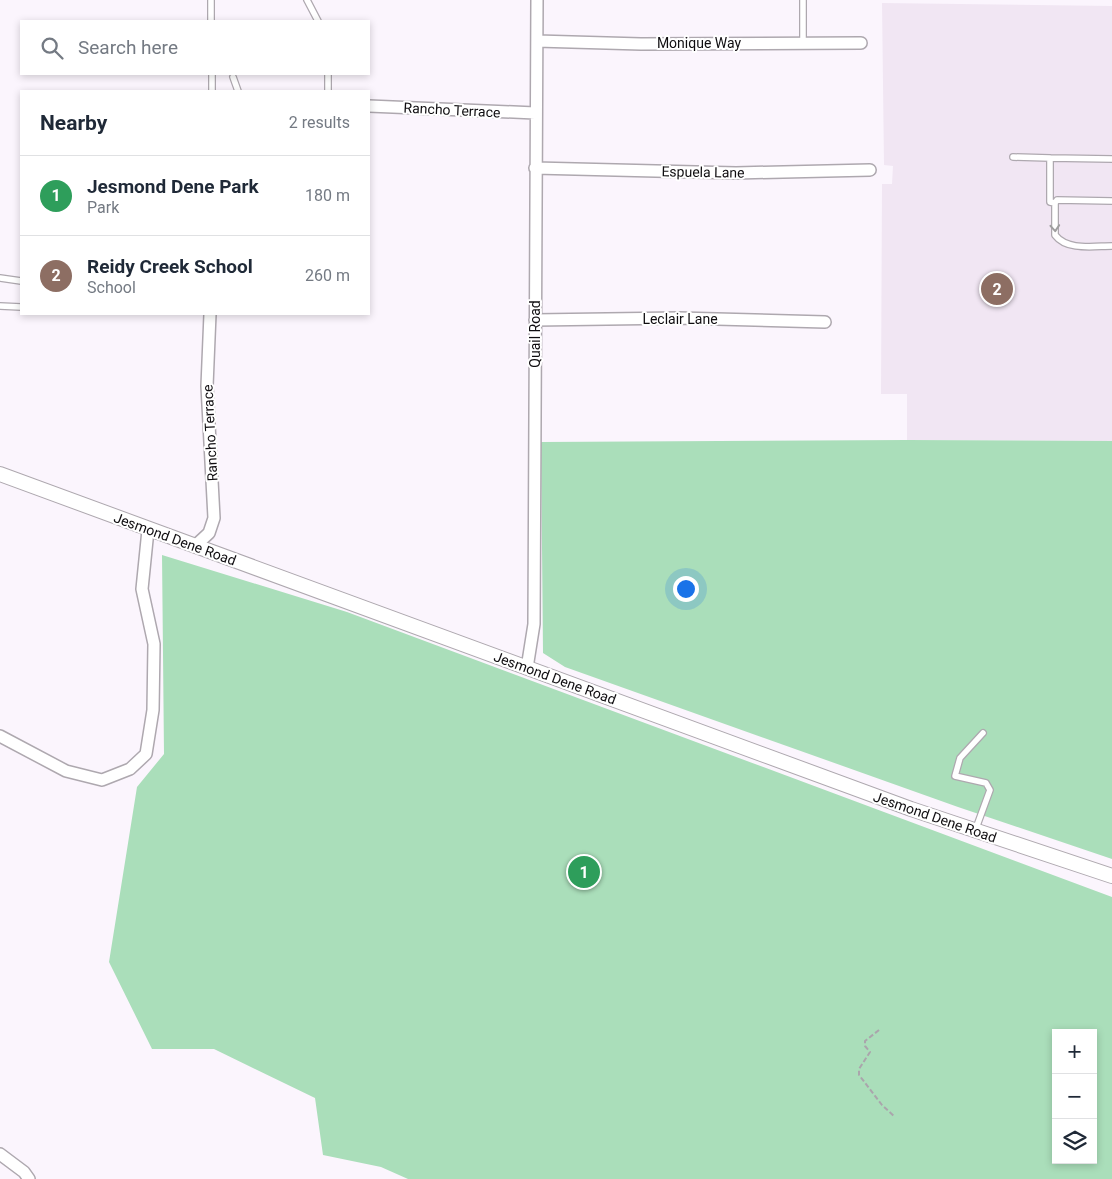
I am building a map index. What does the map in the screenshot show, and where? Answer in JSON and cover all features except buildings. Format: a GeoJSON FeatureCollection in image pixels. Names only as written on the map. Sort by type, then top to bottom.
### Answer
{"type":"FeatureCollection","features":[{"type":"Feature","properties":{"kind":"street","name":"Quail Road"},"geometry":{"type":"LineString","coordinates":[[527,668],[534,624],[537,0]]}},
{"type":"Feature","properties":{"kind":"street","name":"Monique Way"},"geometry":{"type":"LineString","coordinates":[[537,42],[861,43]]}},
{"type":"Feature","properties":{"kind":"street","name":"Rancho Terrace"},"geometry":{"type":"LineString","coordinates":[[370,106],[535,113]]}},
{"type":"Feature","properties":{"kind":"street","name":"Espuela Lane"},"geometry":{"type":"LineString","coordinates":[[535,168],[736,173],[870,170]]}},
{"type":"Feature","properties":{"kind":"street","name":"Rancho Terrace"},"geometry":{"type":"LineString","coordinates":[[195,546],[210,533],[214,518],[207,386],[210,315]]}},
{"type":"Feature","properties":{"kind":"street","name":"Leclair Lane"},"geometry":{"type":"LineString","coordinates":[[535,320],[679,318],[825,322]]}},
{"type":"Feature","properties":{"kind":"street","name":"Jesmond Dene Road"},"geometry":{"type":"LineString","coordinates":[[0,474],[911,809],[1112,876]]}},
{"type":"Feature","properties":{"kind":"street"},"geometry":{"type":"LineString","coordinates":[[0,736],[66,771],[102,780],[130,769],[146,754],[153,710],[154,644],[142,589],[148,530]]}},
{"type":"Feature","properties":{"kind":"street"},"geometry":{"type":"LineString","coordinates":[[0,1154],[24,1172],[29,1179]]}},
{"type":"Feature","properties":{"kind":"lane"},"geometry":{"type":"LineString","coordinates":[[211,0],[211,20]]}},
{"type":"Feature","properties":{"kind":"lane"},"geometry":{"type":"LineString","coordinates":[[307,0],[317,20]]}},
{"type":"Feature","properties":{"kind":"lane"},"geometry":{"type":"LineString","coordinates":[[803,0],[803,43]]}},
{"type":"Feature","properties":{"kind":"lane"},"geometry":{"type":"LineString","coordinates":[[212,75],[212,90]]}},
{"type":"Feature","properties":{"kind":"lane"},"geometry":{"type":"LineString","coordinates":[[328,75],[328,90]]}},
{"type":"Feature","properties":{"kind":"lane"},"geometry":{"type":"LineString","coordinates":[[233,77],[238,90]]}},
{"type":"Feature","properties":{"kind":"lane"},"geometry":{"type":"LineString","coordinates":[[1013,157],[1112,158]]}},
{"type":"Feature","properties":{"kind":"lane"},"geometry":{"type":"LineString","coordinates":[[1050,158],[1050,202],[1055,203]]}},
{"type":"Feature","properties":{"kind":"lane"},"geometry":{"type":"LineString","coordinates":[[1055,203],[1057,200],[1112,201]]}},
{"type":"Feature","properties":{"kind":"lane"},"geometry":{"type":"LineString","coordinates":[[1055,203],[1055,235],[1058,239],[1068,245],[1112,246]]}},
{"type":"Feature","properties":{"kind":"lane"},"geometry":{"type":"LineString","coordinates":[[0,278],[20,281]]}},
{"type":"Feature","properties":{"kind":"lane"},"geometry":{"type":"LineString","coordinates":[[0,306],[20,307]]}},
{"type":"Feature","properties":{"kind":"lane"},"geometry":{"type":"LineString","coordinates":[[975,830],[990,790],[986,783],[955,776],[960,758],[983,733]]}},
{"type":"Feature","properties":{"kind":"path"},"geometry":{"type":"LineString","coordinates":[[879,1030],[865,1041],[865,1046],[870,1052],[862,1064],[859,1075],[882,1105],[895,1117]]}},
{"type":"Feature","properties":{"kind":"shaded area"},"geometry":{"type":"Polygon","coordinates":[[[882,3],[1112,6],[1112,441],[907,440],[907,394],[881,394],[882,184],[892,184],[893,166],[884,165],[882,3]]]}},
{"type":"Feature","properties":{"kind":"green space"},"geometry":{"type":"Polygon","coordinates":[[[1112,441],[1112,859],[958,807],[565,667],[543,653],[541,442],[1112,441]]]}},
{"type":"Feature","properties":{"kind":"green space"},"geometry":{"type":"Polygon","coordinates":[[[162,555],[347,612],[1112,897],[1112,1179],[408,1179],[381,1167],[323,1155],[315,1098],[214,1049],[152,1049],[109,962],[137,787],[164,754],[162,555]]]}},
{"type":"Feature","properties":{"kind":"place","name":"Reidy Creek School"},"geometry":{"type":"Point","coordinates":[997,289]}},
{"type":"Feature","properties":{"kind":"place","name":"Jesmond Dene Park"},"geometry":{"type":"Point","coordinates":[584,872]}}]}
